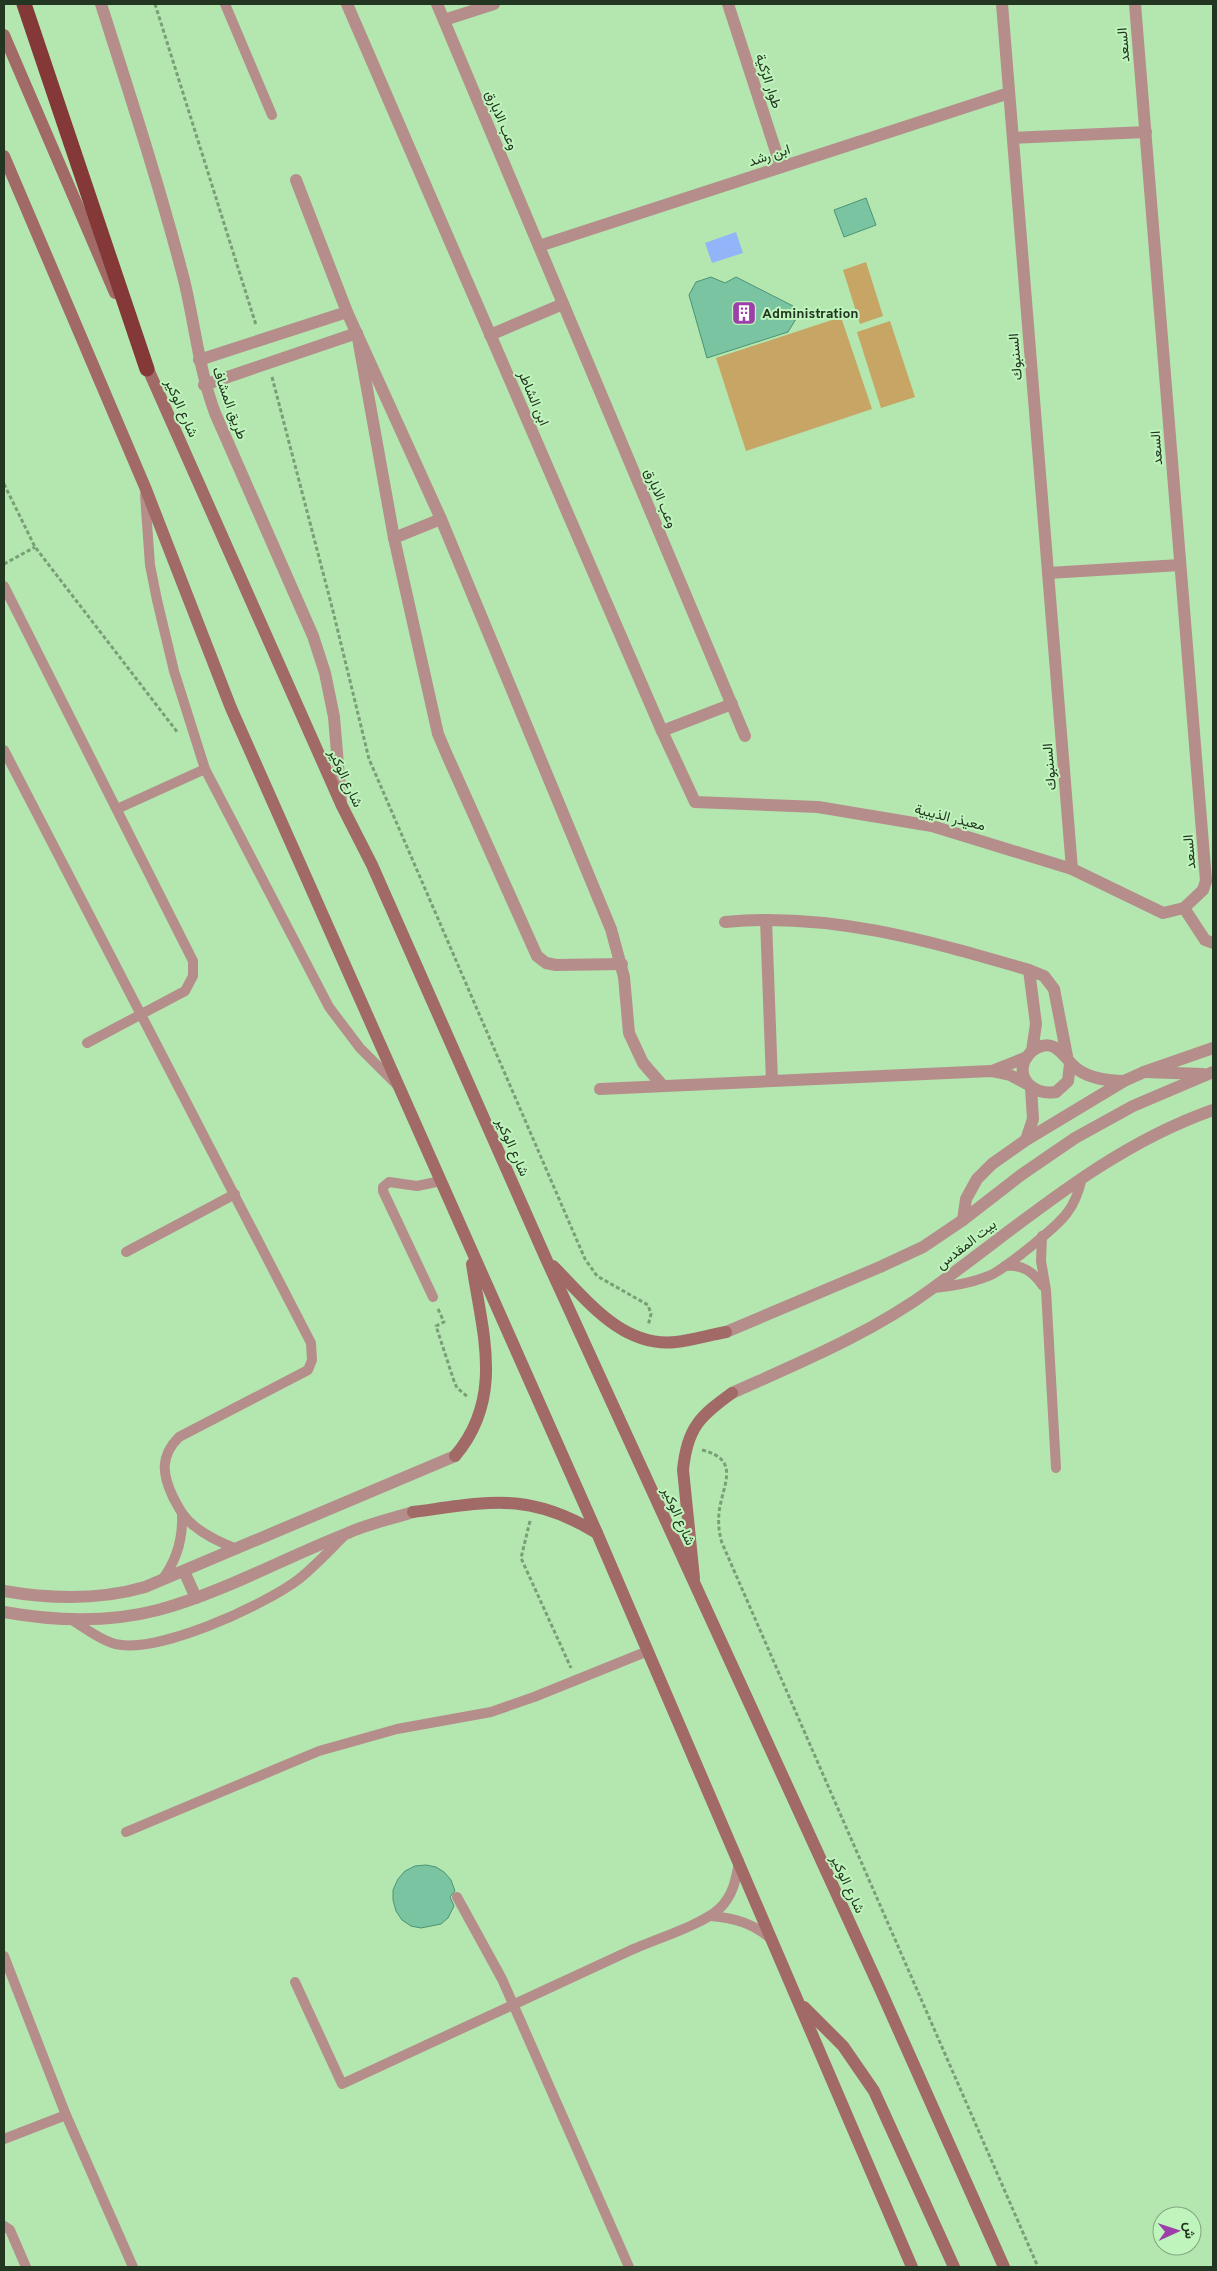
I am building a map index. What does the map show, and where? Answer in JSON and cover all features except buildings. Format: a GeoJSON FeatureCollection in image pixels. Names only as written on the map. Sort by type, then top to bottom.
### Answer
{"type":"FeatureCollection","features":[{"type":"Feature","properties":{"kind":"highway"},"geometry":{"type":"LineString","coordinates":[[24,4],[148,369]]}},
{"type":"Feature","properties":{"kind":"main road","name":"شارع الوكير"},"geometry":{"type":"LineString","coordinates":[[4,36],[148,369],[342,806],[372,865],[547,1261],[885,2000],[1004,2267]]}},
{"type":"Feature","properties":{"kind":"main road"},"geometry":{"type":"LineString","coordinates":[[4,156],[145,487],[231,708],[402,1089],[470,1249],[597,1533],[912,2267]]}},
{"type":"Feature","properties":{"kind":"main road"},"geometry":{"type":"LineString","coordinates":[[456,1456],[474,1430],[484,1400],[486,1366],[470,1249]]}},
{"type":"Feature","properties":{"kind":"main road"},"geometry":{"type":"LineString","coordinates":[[547,1261],[613,1324],[642,1339],[676,1342],[726,1332]]}},
{"type":"Feature","properties":{"kind":"main road"},"geometry":{"type":"LineString","coordinates":[[695,1588],[683,1470],[687,1446],[700,1419],[732,1393]]}},
{"type":"Feature","properties":{"kind":"main road"},"geometry":{"type":"LineString","coordinates":[[413,1512],[481,1503],[499,1502],[534,1505],[572,1518],[597,1533]]}},
{"type":"Feature","properties":{"kind":"main road"},"geometry":{"type":"LineString","coordinates":[[798,2001],[843,2046],[874,2091],[954,2267]]}},
{"type":"Feature","properties":{"kind":"street","name":"طريق المشاف"},"geometry":{"type":"LineString","coordinates":[[101,4],[157,180],[184,282],[204,385],[313,636],[325,673],[334,717],[342,806]]}},
{"type":"Feature","properties":{"kind":"street","name":"ابن الشاطر"},"geometry":{"type":"LineString","coordinates":[[347,4],[662,731],[695,802]]}},
{"type":"Feature","properties":{"kind":"street","name":"وعب الابارق"},"geometry":{"type":"LineString","coordinates":[[437,4],[745,736]]}},
{"type":"Feature","properties":{"kind":"street"},"geometry":{"type":"LineString","coordinates":[[444,20],[494,4]]}},
{"type":"Feature","properties":{"kind":"street","name":"طوار الرّكية"},"geometry":{"type":"LineString","coordinates":[[728,4],[781,167]]}},
{"type":"Feature","properties":{"kind":"street","name":"السنبوك"},"geometry":{"type":"LineString","coordinates":[[1002,4],[1072,869]]}},
{"type":"Feature","properties":{"kind":"street","name":"السعد"},"geometry":{"type":"LineString","coordinates":[[1135,4],[1206,881],[1203,890],[1184,908]]}},
{"type":"Feature","properties":{"kind":"street","name":"ابن رشد"},"geometry":{"type":"LineString","coordinates":[[539,246],[1009,93]]}},
{"type":"Feature","properties":{"kind":"street"},"geometry":{"type":"LineString","coordinates":[[1013,138],[1146,132]]}},
{"type":"Feature","properties":{"kind":"street"},"geometry":{"type":"LineString","coordinates":[[296,180],[347,312],[441,519],[611,928],[622,964],[629,1033],[643,1063],[663,1086]]}},
{"type":"Feature","properties":{"kind":"street"},"geometry":{"type":"LineString","coordinates":[[490,335],[563,304]]}},
{"type":"Feature","properties":{"kind":"street"},"geometry":{"type":"LineString","coordinates":[[199,360],[347,312]]}},
{"type":"Feature","properties":{"kind":"street"},"geometry":{"type":"LineString","coordinates":[[204,385],[357,333]]}},
{"type":"Feature","properties":{"kind":"street"},"geometry":{"type":"LineString","coordinates":[[357,333],[394,538],[438,734],[538,956],[546,963],[556,965],[622,964]]}},
{"type":"Feature","properties":{"kind":"street"},"geometry":{"type":"LineString","coordinates":[[394,538],[441,519]]}},
{"type":"Feature","properties":{"kind":"street"},"geometry":{"type":"LineString","coordinates":[[1048,573],[1180,565]]}},
{"type":"Feature","properties":{"kind":"street"},"geometry":{"type":"LineString","coordinates":[[662,731],[732,704]]}},
{"type":"Feature","properties":{"kind":"street","name":"معيذر الذيبية"},"geometry":{"type":"LineString","coordinates":[[695,802],[818,807],[932,826],[1072,869],[1163,912],[1184,908]]}},
{"type":"Feature","properties":{"kind":"street"},"geometry":{"type":"LineString","coordinates":[[1184,908],[1205,940],[1213,943]]}},
{"type":"Feature","properties":{"kind":"street"},"geometry":{"type":"LineString","coordinates":[[600,1089],[991,1071],[1010,1075],[1038,1092],[1056,1092],[1068,1080],[1068,1060],[1054,989],[1050,981],[1044,976],[930,941],[890,932],[766,920],[725,922]]}},
{"type":"Feature","properties":{"kind":"street"},"geometry":{"type":"LineString","coordinates":[[766,920],[772,1081]]}},
{"type":"Feature","properties":{"kind":"street"},"geometry":{"type":"LineString","coordinates":[[1026,1140],[1033,1114],[1029,1086],[1024,1075],[1023,1066],[1029,1054],[1036,1024],[1029,970]]}},
{"type":"Feature","properties":{"kind":"street"},"geometry":{"type":"LineString","coordinates":[[991,1071],[1046,1046],[1054,1047],[1068,1060],[1095,1078],[1124,1081]]}},
{"type":"Feature","properties":{"kind":"street","name":"بيت المقدس"},"geometry":{"type":"LineString","coordinates":[[963,1220],[966,1199],[976,1179],[992,1164],[1026,1140],[1124,1081],[1213,1048]]}},
{"type":"Feature","properties":{"kind":"street"},"geometry":{"type":"LineString","coordinates":[[1144,1072],[1210,1073]]}},
{"type":"Feature","properties":{"kind":"street","name":"بيت المقدس"},"geometry":{"type":"LineString","coordinates":[[726,1332],[902,1258],[923,1247],[963,1220],[1021,1175],[1076,1138],[1133,1106],[1210,1073]]}},
{"type":"Feature","properties":{"kind":"street","name":"بيت المقدس"},"geometry":{"type":"LineString","coordinates":[[732,1393],[851,1338],[933,1288],[1006,1232],[1111,1158],[1213,1110]]}},
{"type":"Feature","properties":{"kind":"street"},"geometry":{"type":"LineString","coordinates":[[4,1591],[41,1596],[94,1596],[129,1591],[184,1571],[456,1456]]}},
{"type":"Feature","properties":{"kind":"street"},"geometry":{"type":"LineString","coordinates":[[4,1612],[33,1617],[72,1620],[130,1615],[157,1610],[196,1598],[348,1532],[413,1512]]}},
{"type":"Feature","properties":{"kind":"street"},"geometry":{"type":"LineString","coordinates":[[184,1571],[196,1598]]}},
{"type":"Feature","properties":{"kind":"lane"},"geometry":{"type":"LineString","coordinates":[[225,4],[272,115]]}},
{"type":"Feature","properties":{"kind":"lane"},"geometry":{"type":"LineString","coordinates":[[145,487],[150,566],[157,600],[174,671],[206,769],[329,1007],[360,1048],[402,1089]]}},
{"type":"Feature","properties":{"kind":"lane"},"geometry":{"type":"LineString","coordinates":[[4,586],[193,961],[193,976],[185,991],[87,1043]]}},
{"type":"Feature","properties":{"kind":"lane"},"geometry":{"type":"LineString","coordinates":[[4,750],[311,1343],[312,1360],[308,1370],[180,1437],[173,1444],[165,1459],[164,1475],[182,1515],[206,1535],[237,1549]]}},
{"type":"Feature","properties":{"kind":"lane"},"geometry":{"type":"LineString","coordinates":[[117,809],[206,769]]}},
{"type":"Feature","properties":{"kind":"lane"},"geometry":{"type":"LineString","coordinates":[[933,1288],[964,1284],[993,1273],[1005,1266],[1060,1222],[1080,1190],[1082,1178]]}},
{"type":"Feature","properties":{"kind":"lane"},"geometry":{"type":"LineString","coordinates":[[433,1297],[383,1191],[383,1187],[389,1182],[417,1186],[441,1181]]}},
{"type":"Feature","properties":{"kind":"lane"},"geometry":{"type":"LineString","coordinates":[[126,1252],[234,1194]]}},
{"type":"Feature","properties":{"kind":"lane"},"geometry":{"type":"LineString","coordinates":[[1042,1236],[1041,1261],[1046,1290],[1056,1468]]}},
{"type":"Feature","properties":{"kind":"lane"},"geometry":{"type":"LineString","coordinates":[[1005,1266],[1026,1268],[1037,1277],[1046,1290]]}},
{"type":"Feature","properties":{"kind":"lane"},"geometry":{"type":"LineString","coordinates":[[162,1580],[178,1553],[182,1515]]}},
{"type":"Feature","properties":{"kind":"lane"},"geometry":{"type":"LineString","coordinates":[[72,1620],[95,1635],[112,1643],[129,1646],[158,1642],[220,1620],[278,1592],[299,1578],[348,1532]]}},
{"type":"Feature","properties":{"kind":"lane"},"geometry":{"type":"LineString","coordinates":[[126,1832],[344,1742],[397,1729],[491,1712],[577,1680],[648,1650]]}},
{"type":"Feature","properties":{"kind":"lane"},"geometry":{"type":"LineString","coordinates":[[295,1982],[342,2084],[711,1916],[732,1892],[736,1882],[739,1861]]}},
{"type":"Feature","properties":{"kind":"lane"},"geometry":{"type":"LineString","coordinates":[[457,1897],[502,1979],[629,2267]]}},
{"type":"Feature","properties":{"kind":"lane"},"geometry":{"type":"LineString","coordinates":[[711,1916],[744,1922],[764,1933],[773,1941]]}},
{"type":"Feature","properties":{"kind":"lane"},"geometry":{"type":"LineString","coordinates":[[4,1956],[66,2115],[133,2267]]}},
{"type":"Feature","properties":{"kind":"lane"},"geometry":{"type":"LineString","coordinates":[[4,2140],[66,2115]]}},
{"type":"Feature","properties":{"kind":"lane"},"geometry":{"type":"LineString","coordinates":[[4,2226],[10,2230],[26,2267]]}},
{"type":"Feature","properties":{"kind":"path"},"geometry":{"type":"LineString","coordinates":[[155,4],[260,340]]}},
{"type":"Feature","properties":{"kind":"path"},"geometry":{"type":"LineString","coordinates":[[268,364],[334,611],[369,759],[585,1259],[597,1276],[648,1305],[651,1314],[642,1339]]}},
{"type":"Feature","properties":{"kind":"path"},"geometry":{"type":"LineString","coordinates":[[4,484],[35,546],[182,739]]}},
{"type":"Feature","properties":{"kind":"path"},"geometry":{"type":"LineString","coordinates":[[4,564],[35,546]]}},
{"type":"Feature","properties":{"kind":"path"},"geometry":{"type":"LineString","coordinates":[[433,1297],[444,1322],[436,1326],[457,1388],[468,1396],[484,1400]]}},
{"type":"Feature","properties":{"kind":"path"},"geometry":{"type":"LineString","coordinates":[[687,1446],[713,1453],[722,1458],[727,1467],[728,1477],[718,1516],[722,1543],[1038,2267]]}},
{"type":"Feature","properties":{"kind":"path"},"geometry":{"type":"LineString","coordinates":[[534,1505],[521,1558],[577,1680]]}},
{"type":"Feature","properties":{"kind":"shaded area"},"geometry":{"type":"Polygon","coordinates":[[[866,262],[883,316],[860,324],[843,270],[866,262]]]}},
{"type":"Feature","properties":{"kind":"shaded area"},"geometry":{"type":"Polygon","coordinates":[[[841,317],[872,409],[746,451],[716,358],[841,317]]]}},
{"type":"Feature","properties":{"kind":"shaded area"},"geometry":{"type":"Polygon","coordinates":[[[890,321],[915,397],[881,408],[857,332],[890,321]]]}},
{"type":"Feature","properties":{"kind":"water"},"geometry":{"type":"Polygon","coordinates":[[[736,232],[743,253],[712,263],[705,243],[736,232]]]}},
{"type":"Feature","properties":{"kind":"place","name":"Administration"},"geometry":{"type":"Point","coordinates":[744,313]}}]}
